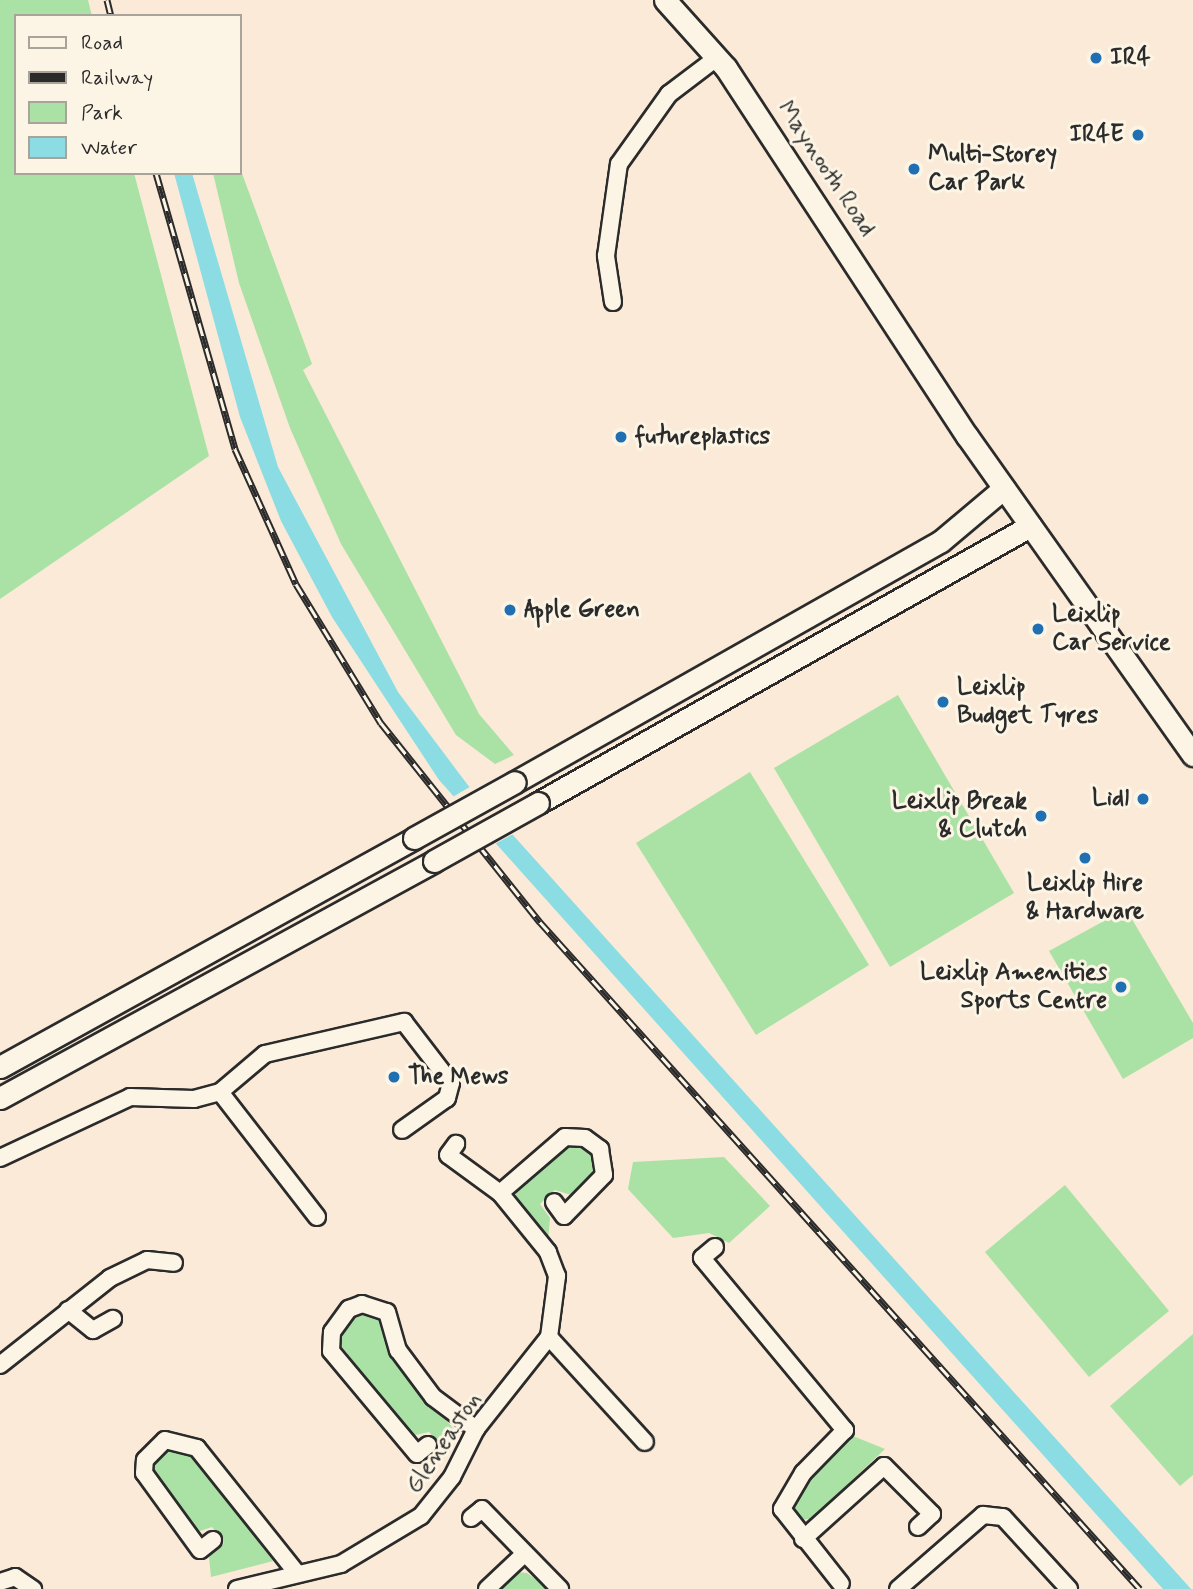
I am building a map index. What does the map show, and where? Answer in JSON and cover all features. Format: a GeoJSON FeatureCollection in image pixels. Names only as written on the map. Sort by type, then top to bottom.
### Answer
{"type":"FeatureCollection","features":[{"type":"Feature","properties":{"kind":"main road","name":"Maynooth Road"},"geometry":{"type":"LineString","coordinates":[[666,0],[718,57],[1030,526]]}},
{"type":"Feature","properties":{"kind":"main road"},"geometry":{"type":"LineString","coordinates":[[0,1067],[415,838],[941,541],[1004,488]]}},
{"type":"Feature","properties":{"kind":"main road"},"geometry":{"type":"LineString","coordinates":[[0,1098],[434,861],[1030,526],[1193,755]]}},
{"type":"Feature","properties":{"kind":"street"},"geometry":{"type":"LineString","coordinates":[[613,302],[606,256],[619,164],[669,94],[718,57]]}},
{"type":"Feature","properties":{"kind":"street"},"geometry":{"type":"LineString","coordinates":[[0,1158],[130,1097],[194,1099],[220,1092],[265,1054],[404,1021],[451,1083],[447,1098],[402,1130]]}},
{"type":"Feature","properties":{"kind":"street"},"geometry":{"type":"LineString","coordinates":[[220,1092],[317,1217]]}},
{"type":"Feature","properties":{"kind":"street"},"geometry":{"type":"LineString","coordinates":[[500,1193],[565,1137],[585,1138],[600,1149],[604,1175],[564,1216],[554,1202]]}},
{"type":"Feature","properties":{"kind":"street"},"geometry":{"type":"LineString","coordinates":[[456,1144],[448,1155],[500,1193],[548,1252],[557,1276],[549,1336],[645,1442]]}},
{"type":"Feature","properties":{"kind":"street"},"geometry":{"type":"LineString","coordinates":[[715,1247],[702,1258],[845,1430],[803,1473],[782,1509],[842,1587]]}},
{"type":"Feature","properties":{"kind":"street"},"geometry":{"type":"LineString","coordinates":[[0,1365],[68,1310],[148,1260],[174,1263]]}},
{"type":"Feature","properties":{"kind":"street"},"geometry":{"type":"LineString","coordinates":[[428,1445],[417,1454],[331,1351],[332,1332],[349,1309],[362,1304],[387,1312],[398,1350],[433,1397],[476,1429]]}},
{"type":"Feature","properties":{"kind":"street"},"geometry":{"type":"LineString","coordinates":[[68,1310],[93,1331],[113,1319]]}},
{"type":"Feature","properties":{"kind":"street","name":"Gleneaston"},"geometry":{"type":"LineString","coordinates":[[237,1589],[296,1572],[341,1564],[421,1516],[452,1477],[476,1429],[549,1336]]}},
{"type":"Feature","properties":{"kind":"street"},"geometry":{"type":"LineString","coordinates":[[213,1540],[200,1550],[144,1473],[145,1460],[165,1440],[197,1448],[296,1572]]}},
{"type":"Feature","properties":{"kind":"street"},"geometry":{"type":"LineString","coordinates":[[803,1539],[884,1466],[932,1514],[918,1527]]}},
{"type":"Feature","properties":{"kind":"street"},"geometry":{"type":"LineString","coordinates":[[471,1518],[482,1510],[521,1557],[560,1589]]}},
{"type":"Feature","properties":{"kind":"street"},"geometry":{"type":"LineString","coordinates":[[898,1589],[983,1515],[1003,1517],[1069,1589]]}},
{"type":"Feature","properties":{"kind":"street"},"geometry":{"type":"LineString","coordinates":[[487,1589],[521,1557]]}},
{"type":"Feature","properties":{"kind":"street"},"geometry":{"type":"LineString","coordinates":[[0,1582],[15,1577],[33,1589]]}},
{"type":"Feature","properties":{"kind":"green space"},"geometry":{"type":"Polygon","coordinates":[[[0,0],[88,0],[92,14],[14,14],[14,175],[135,175],[209,456],[0,599],[0,0]]]}},
{"type":"Feature","properties":{"kind":"green space"},"geometry":{"type":"Polygon","coordinates":[[[242,173],[312,364],[303,370],[479,714],[514,755],[495,764],[456,735],[341,544],[290,428],[239,283],[213,175],[242,173]]]}},
{"type":"Feature","properties":{"kind":"green space"},"geometry":{"type":"Polygon","coordinates":[[[898,695],[1014,893],[890,967],[774,768],[898,695]]]}},
{"type":"Feature","properties":{"kind":"green space"},"geometry":{"type":"Polygon","coordinates":[[[750,772],[869,965],[756,1035],[636,843],[750,772]]]}},
{"type":"Feature","properties":{"kind":"green space","name":"Leixlip Amenities Sports Centre"},"geometry":{"type":"Polygon","coordinates":[[[1126,909],[1193,1023],[1193,1038],[1123,1079],[1049,951],[1126,909]]]}},
{"type":"Feature","properties":{"kind":"green space"},"geometry":{"type":"Polygon","coordinates":[[[572,1144],[591,1152],[597,1168],[574,1196],[555,1190],[540,1204],[550,1218],[548,1241],[516,1196],[516,1188],[572,1144]]]}},
{"type":"Feature","properties":{"kind":"green space"},"geometry":{"type":"Polygon","coordinates":[[[724,1157],[770,1206],[729,1243],[709,1233],[673,1238],[628,1189],[633,1162],[724,1157]]]}},
{"type":"Feature","properties":{"kind":"green space"},"geometry":{"type":"Polygon","coordinates":[[[1065,1185],[1169,1311],[1089,1377],[985,1252],[1065,1185]]]}},
{"type":"Feature","properties":{"kind":"green space"},"geometry":{"type":"Polygon","coordinates":[[[367,1313],[388,1326],[399,1364],[457,1433],[433,1473],[430,1463],[442,1447],[429,1432],[411,1436],[339,1343],[344,1323],[367,1313]]]}},
{"type":"Feature","properties":{"kind":"green space"},"geometry":{"type":"Polygon","coordinates":[[[1193,1334],[1193,1475],[1180,1486],[1110,1406],[1193,1334]]]}},
{"type":"Feature","properties":{"kind":"green space"},"geometry":{"type":"Polygon","coordinates":[[[853,1436],[885,1449],[811,1519],[796,1520],[786,1507],[809,1475],[853,1436]]]}},
{"type":"Feature","properties":{"kind":"green space"},"geometry":{"type":"Polygon","coordinates":[[[179,1447],[189,1451],[273,1561],[211,1577],[209,1557],[224,1543],[212,1527],[197,1532],[152,1475],[151,1462],[163,1450],[179,1447]]]}},
{"type":"Feature","properties":{"kind":"green space"},"geometry":{"type":"Polygon","coordinates":[[[516,1572],[527,1573],[549,1589],[497,1589],[516,1572]]]}},
{"type":"Feature","properties":{"kind":"water"},"geometry":{"type":"Polygon","coordinates":[[[175,175],[193,175],[278,467],[398,692],[467,784],[1191,1589],[1163,1589],[439,780],[332,617],[281,521],[240,417],[175,175]]]}},
{"type":"Feature","properties":{"kind":"pier"},"geometry":{"type":"Polygon","coordinates":[[[473,785],[515,833],[493,845],[451,798],[473,785]]]}},
{"type":"Feature","properties":{"kind":"railway"},"geometry":{"type":"LineString","coordinates":[[107,0],[110,14]]}},
{"type":"Feature","properties":{"kind":"railway"},"geometry":{"type":"LineString","coordinates":[[157,175],[235,449],[296,584],[381,723],[540,922],[1140,1589]]}},
{"type":"Feature","properties":{"kind":"place","name":"IR4"},"geometry":{"type":"Point","coordinates":[1096,58]}},
{"type":"Feature","properties":{"kind":"place","name":"IR4E"},"geometry":{"type":"Point","coordinates":[1138,135]}},
{"type":"Feature","properties":{"kind":"place","name":"Multi-Storey Car Park"},"geometry":{"type":"Point","coordinates":[914,169]}},
{"type":"Feature","properties":{"kind":"place","name":"futureplastics"},"geometry":{"type":"Point","coordinates":[621,437]}},
{"type":"Feature","properties":{"kind":"place","name":"Apple Green"},"geometry":{"type":"Point","coordinates":[510,610]}},
{"type":"Feature","properties":{"kind":"place","name":"Leixlip Car Service"},"geometry":{"type":"Point","coordinates":[1038,629]}},
{"type":"Feature","properties":{"kind":"place","name":"Leixlip Budget Tyres"},"geometry":{"type":"Point","coordinates":[943,702]}},
{"type":"Feature","properties":{"kind":"place","name":"Lidl"},"geometry":{"type":"Point","coordinates":[1143,799]}},
{"type":"Feature","properties":{"kind":"place","name":"Leixlip Break & Clutch"},"geometry":{"type":"Point","coordinates":[1041,816]}},
{"type":"Feature","properties":{"kind":"place","name":"Leixlip Hire & Hardware"},"geometry":{"type":"Point","coordinates":[1085,858]}},
{"type":"Feature","properties":{"kind":"place","name":"Leixlip Amenities Sports Centre"},"geometry":{"type":"Point","coordinates":[1121,987]}},
{"type":"Feature","properties":{"kind":"place","name":"The Mews"},"geometry":{"type":"Point","coordinates":[394,1077]}}]}
